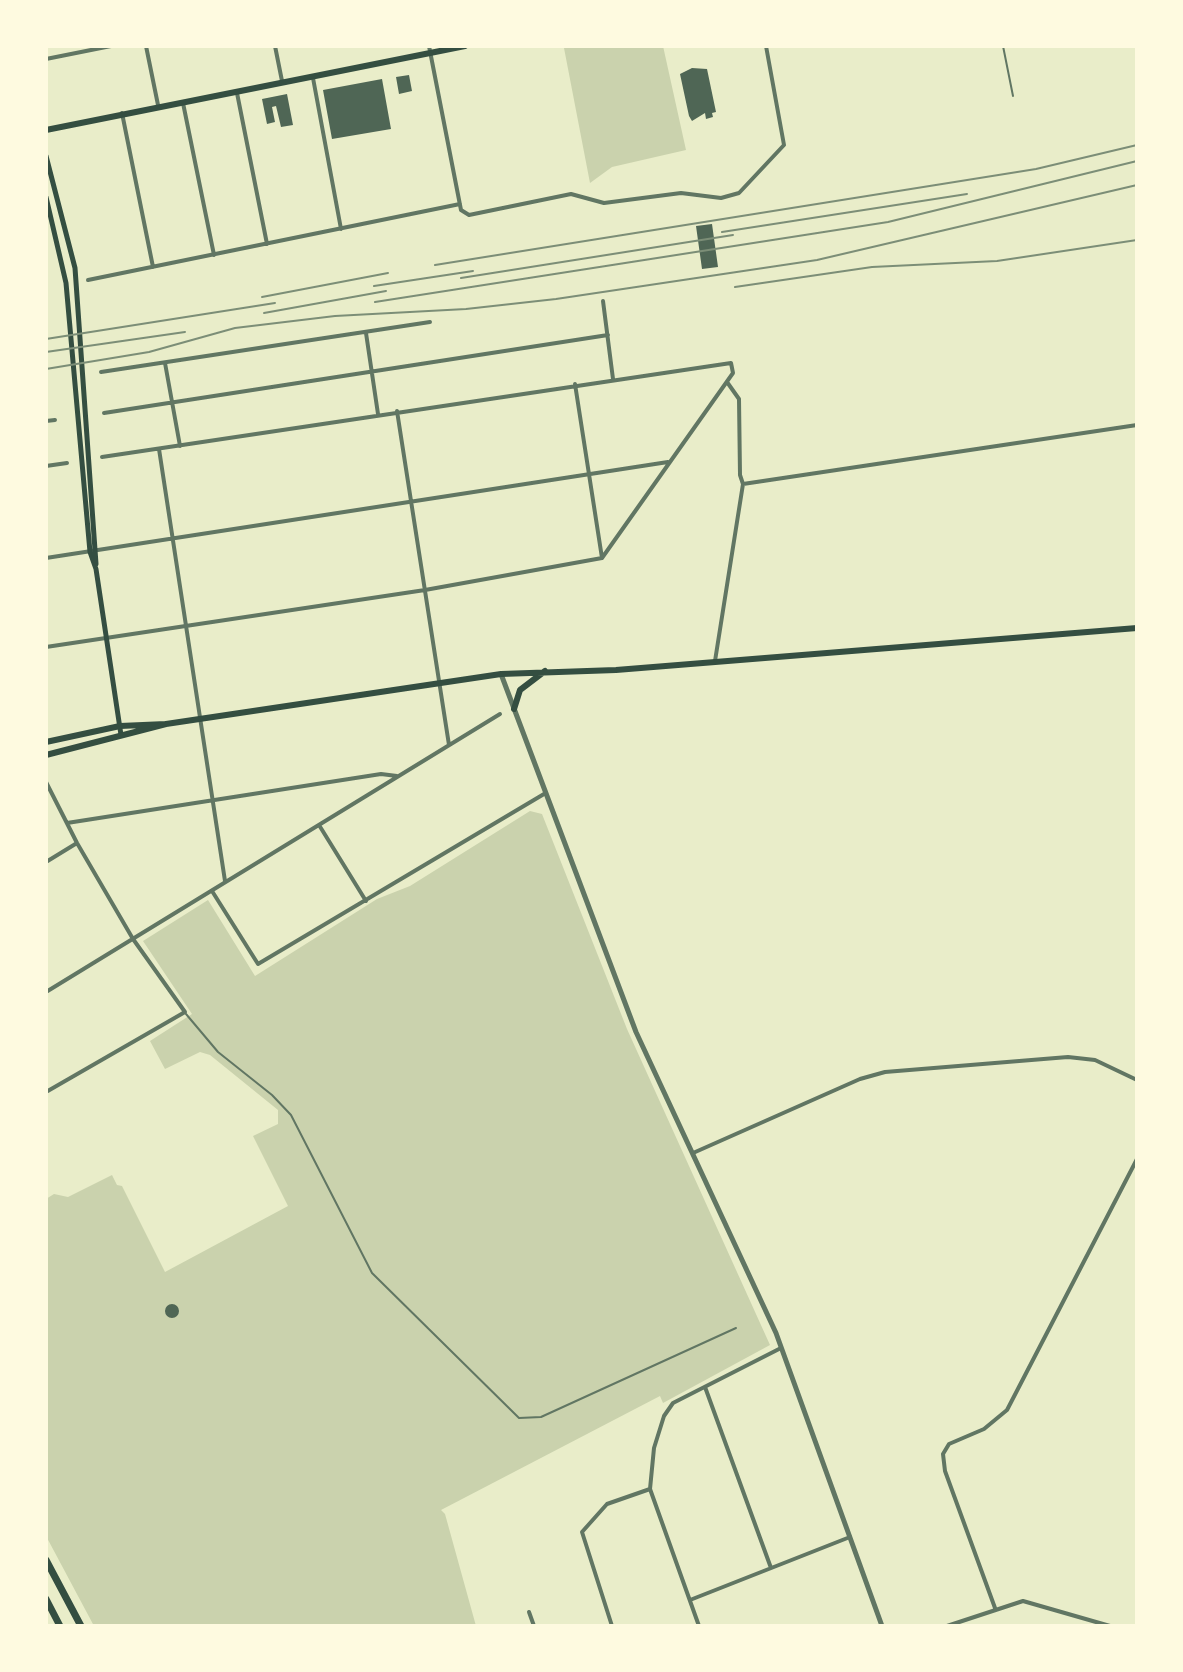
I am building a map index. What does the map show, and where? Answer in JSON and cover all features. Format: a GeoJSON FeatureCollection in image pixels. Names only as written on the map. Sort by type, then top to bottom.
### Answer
{"type":"FeatureCollection","features":[{"type":"Feature","properties":{"kind":"highway"},"geometry":{"type":"LineString","coordinates":[[46,1560],[81,1626]]}},
{"type":"Feature","properties":{"kind":"highway"},"geometry":{"type":"LineString","coordinates":[[46,1599],[60,1626]]}},
{"type":"Feature","properties":{"kind":"main road"},"geometry":{"type":"LineString","coordinates":[[46,130],[429,50],[465,46]]}},
{"type":"Feature","properties":{"kind":"main road"},"geometry":{"type":"LineString","coordinates":[[46,158],[75,268],[98,551],[96,569]]}},
{"type":"Feature","properties":{"kind":"main road"},"geometry":{"type":"LineString","coordinates":[[46,197],[63,261],[90,552],[96,569],[121,730]]}},
{"type":"Feature","properties":{"kind":"main road"},"geometry":{"type":"LineString","coordinates":[[46,742],[121,730],[153,730],[166,724],[200,718],[501,674],[616,670],[1137,628]]}},
{"type":"Feature","properties":{"kind":"main road"},"geometry":{"type":"LineString","coordinates":[[514,709],[520,690],[545,671]]}},
{"type":"Feature","properties":{"kind":"main road"},"geometry":{"type":"LineString","coordinates":[[46,755],[121,730]]}},
{"type":"Feature","properties":{"kind":"street"},"geometry":{"type":"LineString","coordinates":[[46,59],[111,46]]}},
{"type":"Feature","properties":{"kind":"street"},"geometry":{"type":"LineString","coordinates":[[146,46],[158,105]]}},
{"type":"Feature","properties":{"kind":"street"},"geometry":{"type":"LineString","coordinates":[[275,46],[282,81]]}},
{"type":"Feature","properties":{"kind":"street"},"geometry":{"type":"LineString","coordinates":[[429,50],[460,204],[462,212],[469,215],[571,194],[604,203],[685,192],[727,198],[743,191],[784,145],[766,46]]}},
{"type":"Feature","properties":{"kind":"street"},"geometry":{"type":"LineString","coordinates":[[312,75],[341,229]]}},
{"type":"Feature","properties":{"kind":"street"},"geometry":{"type":"LineString","coordinates":[[236,91],[267,244]]}},
{"type":"Feature","properties":{"kind":"street"},"geometry":{"type":"LineString","coordinates":[[183,101],[214,255]]}},
{"type":"Feature","properties":{"kind":"street"},"geometry":{"type":"LineString","coordinates":[[122,113],[153,267]]}},
{"type":"Feature","properties":{"kind":"street"},"geometry":{"type":"LineString","coordinates":[[88,280],[460,204]]}},
{"type":"Feature","properties":{"kind":"street"},"geometry":{"type":"LineString","coordinates":[[603,301],[613,379]]}},
{"type":"Feature","properties":{"kind":"street"},"geometry":{"type":"LineString","coordinates":[[101,372],[430,322]]}},
{"type":"Feature","properties":{"kind":"street"},"geometry":{"type":"LineString","coordinates":[[366,333],[378,414]]}},
{"type":"Feature","properties":{"kind":"street"},"geometry":{"type":"LineString","coordinates":[[104,413],[608,335]]}},
{"type":"Feature","properties":{"kind":"street"},"geometry":{"type":"LineString","coordinates":[[46,647],[425,590],[602,558],[734,368],[725,362],[102,457]]}},
{"type":"Feature","properties":{"kind":"street"},"geometry":{"type":"LineString","coordinates":[[165,363],[180,446]]}},
{"type":"Feature","properties":{"kind":"street"},"geometry":{"type":"LineString","coordinates":[[715,661],[743,485],[740,475],[739,399],[727,382]]}},
{"type":"Feature","properties":{"kind":"street"},"geometry":{"type":"LineString","coordinates":[[575,384],[602,558]]}},
{"type":"Feature","properties":{"kind":"street"},"geometry":{"type":"LineString","coordinates":[[397,411],[449,745]]}},
{"type":"Feature","properties":{"kind":"street"},"geometry":{"type":"LineString","coordinates":[[46,421],[55,420]]}},
{"type":"Feature","properties":{"kind":"street"},"geometry":{"type":"LineString","coordinates":[[743,485],[1137,425]]}},
{"type":"Feature","properties":{"kind":"street"},"geometry":{"type":"LineString","coordinates":[[159,449],[225,883]]}},
{"type":"Feature","properties":{"kind":"street"},"geometry":{"type":"LineString","coordinates":[[46,558],[670,462]]}},
{"type":"Feature","properties":{"kind":"street"},"geometry":{"type":"LineString","coordinates":[[46,466],[67,463]]}},
{"type":"Feature","properties":{"kind":"street"},"geometry":{"type":"LineString","coordinates":[[501,674],[636,1032],[781,1348],[882,1626]]}},
{"type":"Feature","properties":{"kind":"street"},"geometry":{"type":"LineString","coordinates":[[46,992],[500,714]]}},
{"type":"Feature","properties":{"kind":"street"},"geometry":{"type":"LineString","coordinates":[[67,823],[381,774],[397,776]]}},
{"type":"Feature","properties":{"kind":"street"},"geometry":{"type":"LineString","coordinates":[[46,782],[49,793],[133,939],[185,1012],[46,1092]]}},
{"type":"Feature","properties":{"kind":"street"},"geometry":{"type":"LineString","coordinates":[[212,891],[258,964],[544,794]]}},
{"type":"Feature","properties":{"kind":"street"},"geometry":{"type":"LineString","coordinates":[[319,824],[366,901]]}},
{"type":"Feature","properties":{"kind":"street"},"geometry":{"type":"LineString","coordinates":[[46,862],[77,843]]}},
{"type":"Feature","properties":{"kind":"street"},"geometry":{"type":"LineString","coordinates":[[693,1153],[860,1079],[885,1072],[1068,1057],[1095,1060],[1137,1080]]}},
{"type":"Feature","properties":{"kind":"street"},"geometry":{"type":"LineString","coordinates":[[995,1608],[945,1471],[943,1454],[949,1444],[984,1429],[1007,1410],[1137,1159]]}},
{"type":"Feature","properties":{"kind":"street"},"geometry":{"type":"LineString","coordinates":[[699,1626],[650,1489],[650,1464],[667,1408],[781,1348]]}},
{"type":"Feature","properties":{"kind":"street"},"geometry":{"type":"LineString","coordinates":[[705,1387],[771,1568]]}},
{"type":"Feature","properties":{"kind":"street"},"geometry":{"type":"LineString","coordinates":[[612,1626],[582,1532],[607,1504],[650,1489]]}},
{"type":"Feature","properties":{"kind":"street"},"geometry":{"type":"LineString","coordinates":[[690,1600],[850,1537]]}},
{"type":"Feature","properties":{"kind":"street"},"geometry":{"type":"LineString","coordinates":[[947,1626],[995,1608],[1033,1601],[1110,1626]]}},
{"type":"Feature","properties":{"kind":"street"},"geometry":{"type":"LineString","coordinates":[[529,1612],[534,1626]]}},
{"type":"Feature","properties":{"kind":"lane"},"geometry":{"type":"LineString","coordinates":[[1003,46],[1013,96]]}},
{"type":"Feature","properties":{"kind":"lane"},"geometry":{"type":"LineString","coordinates":[[185,1012],[218,1052],[272,1095],[291,1115],[365,1264],[508,1411],[519,1418],[541,1417],[736,1328]]}},
{"type":"Feature","properties":{"kind":"green space"},"geometry":{"type":"Polygon","coordinates":[[[663,46],[686,150],[612,167],[590,183],[564,48],[663,46]]]}},
{"type":"Feature","properties":{"kind":"green space"},"geometry":{"type":"Polygon","coordinates":[[[530,811],[542,814],[627,1029],[770,1345],[663,1403],[660,1396],[441,1510],[445,1514],[476,1626],[94,1626],[46,1536],[46,1199],[54,1194],[68,1197],[112,1175],[117,1185],[122,1186],[165,1272],[288,1206],[253,1136],[278,1124],[278,1110],[210,1055],[200,1052],[165,1069],[150,1041],[192,1014],[143,941],[208,900],[255,976],[377,899],[410,886],[530,811]]]}},
{"type":"Feature","properties":{"kind":"building"},"geometry":{"type":"Polygon","coordinates":[[[692,68],[707,69],[716,112],[712,113],[713,117],[706,119],[705,113],[692,121],[689,116],[680,74],[692,68]]]}},
{"type":"Feature","properties":{"kind":"building"},"geometry":{"type":"Polygon","coordinates":[[[409,75],[412,91],[399,94],[396,77],[409,75]]]}},
{"type":"Feature","properties":{"kind":"building"},"geometry":{"type":"Polygon","coordinates":[[[382,79],[391,129],[332,139],[323,90],[382,79]]]}},
{"type":"Feature","properties":{"kind":"building"},"geometry":{"type":"Polygon","coordinates":[[[287,94],[293,125],[281,127],[276,106],[272,107],[275,122],[267,124],[262,99],[287,94]]]}},
{"type":"Feature","properties":{"kind":"building"},"geometry":{"type":"Polygon","coordinates":[[[712,224],[718,267],[702,269],[696,226],[712,224]]]}},
{"type":"Feature","properties":{"kind":"building"},"geometry":{"type":"Polygon","coordinates":[[[172,1304],[179,1311],[172,1318],[165,1311],[172,1304]]]}},
{"type":"Feature","properties":{"kind":"railway"},"geometry":{"type":"LineString","coordinates":[[435,265],[1036,169],[1137,145]]}},
{"type":"Feature","properties":{"kind":"railway"},"geometry":{"type":"LineString","coordinates":[[375,302],[888,222],[1137,161]]}},
{"type":"Feature","properties":{"kind":"railway"},"geometry":{"type":"LineString","coordinates":[[46,369],[149,352],[235,328],[335,316],[466,309],[556,299],[817,260],[1137,185]]}},
{"type":"Feature","properties":{"kind":"railway"},"geometry":{"type":"LineString","coordinates":[[722,232],[967,194]]}},
{"type":"Feature","properties":{"kind":"railway"},"geometry":{"type":"LineString","coordinates":[[461,278],[733,235]]}},
{"type":"Feature","properties":{"kind":"railway"},"geometry":{"type":"LineString","coordinates":[[735,287],[872,267],[997,261],[1137,240]]}},
{"type":"Feature","properties":{"kind":"railway"},"geometry":{"type":"LineString","coordinates":[[374,286],[473,271]]}},
{"type":"Feature","properties":{"kind":"railway"},"geometry":{"type":"LineString","coordinates":[[262,297],[388,273]]}},
{"type":"Feature","properties":{"kind":"railway"},"geometry":{"type":"LineString","coordinates":[[264,313],[386,291]]}},
{"type":"Feature","properties":{"kind":"railway"},"geometry":{"type":"LineString","coordinates":[[46,339],[275,303]]}},
{"type":"Feature","properties":{"kind":"railway"},"geometry":{"type":"LineString","coordinates":[[46,352],[185,332]]}}]}
